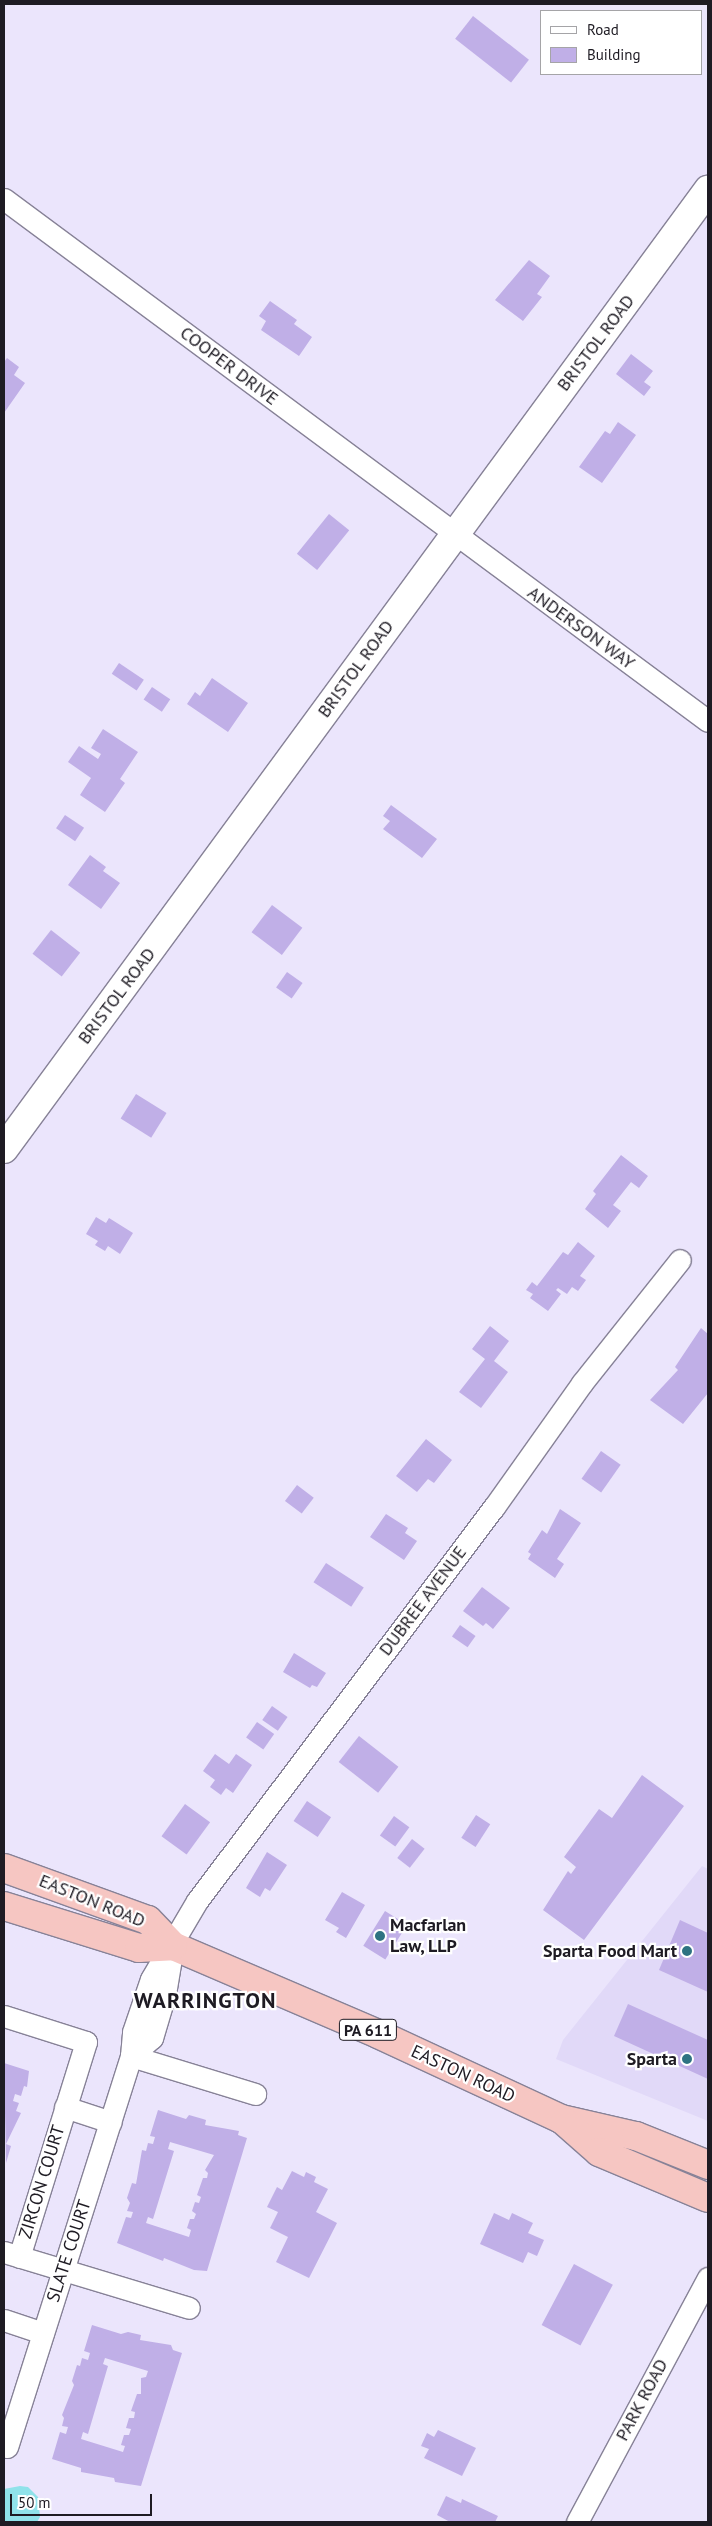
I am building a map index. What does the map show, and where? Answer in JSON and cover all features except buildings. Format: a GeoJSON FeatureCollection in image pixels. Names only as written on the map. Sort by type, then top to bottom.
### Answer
{"type":"FeatureCollection","features":[{"type":"Feature","properties":{"kind":"highway","name":"EASTON ROAD"},"geometry":{"type":"LineString","coordinates":[[4,1868],[148,1920],[173,1946],[378,2034],[561,2119],[636,2136],[708,2165]]}},
{"type":"Feature","properties":{"kind":"highway","name":"EASTON ROAD"},"geometry":{"type":"LineString","coordinates":[[4,1906],[139,1948],[173,1946]]}},
{"type":"Feature","properties":{"kind":"highway","name":"EASTON ROAD"},"geometry":{"type":"LineString","coordinates":[[561,2119],[599,2152],[708,2198]]}},
{"type":"Feature","properties":{"kind":"main road","name":"BRISTOL ROAD"},"geometry":{"type":"LineString","coordinates":[[4,1149],[152,950],[454,534],[708,190]]}},
{"type":"Feature","properties":{"kind":"street","name":"COOPER DRIVE"},"geometry":{"type":"LineString","coordinates":[[4,198],[454,534]]}},
{"type":"Feature","properties":{"kind":"street","name":"ANDERSON WAY"},"geometry":{"type":"LineString","coordinates":[[454,534],[708,721]]}},
{"type":"Feature","properties":{"kind":"street","name":"DUBREE AVENUE"},"geometry":{"type":"LineString","coordinates":[[173,1946],[197,1901],[494,1507],[582,1383],[680,1260]]}},
{"type":"Feature","properties":{"kind":"street"},"geometry":{"type":"LineString","coordinates":[[132,2056],[152,2038],[165,1994],[173,1946]]}},
{"type":"Feature","properties":{"kind":"street","name":"ZIRCON COURT"},"geometry":{"type":"LineString","coordinates":[[4,2016],[86,2042],[65,2107],[11,2255]]}},
{"type":"Feature","properties":{"kind":"street"},"geometry":{"type":"LineString","coordinates":[[132,2056],[255,2094]]}},
{"type":"Feature","properties":{"kind":"street","name":"SLATE COURT"},"geometry":{"type":"LineString","coordinates":[[7,2447],[132,2056]]}},
{"type":"Feature","properties":{"kind":"street","name":"ZIRCON COURT"},"geometry":{"type":"LineString","coordinates":[[65,2107],[111,2122]]}},
{"type":"Feature","properties":{"kind":"street"},"geometry":{"type":"LineString","coordinates":[[11,2255],[189,2308]]}},
{"type":"Feature","properties":{"kind":"street","name":"PARK ROAD"},"geometry":{"type":"LineString","coordinates":[[577,2522],[708,2278]]}},
{"type":"Feature","properties":{"kind":"street"},"geometry":{"type":"LineString","coordinates":[[4,2320],[43,2333]]}},
{"type":"Feature","properties":{"kind":"shaded area"},"geometry":{"type":"Polygon","coordinates":[[[702,1866],[708,1869],[708,2121],[556,2059],[563,2040],[702,1866]]]}},
{"type":"Feature","properties":{"kind":"shaded area"},"geometry":{"type":"Polygon","coordinates":[[[20,2486],[28,2487],[38,2497],[40,2517],[37,2522],[4,2522],[4,2489],[20,2486]]]}},
{"type":"Feature","properties":{"kind":"place","name":"Macfarlan Law, LLP"},"geometry":{"type":"Point","coordinates":[380,1936]}},
{"type":"Feature","properties":{"kind":"place","name":"Sparta Food Mart"},"geometry":{"type":"Point","coordinates":[687,1951]}},
{"type":"Feature","properties":{"kind":"place","name":"Sparta"},"geometry":{"type":"Point","coordinates":[687,2059]}},
{"type":"Feature","properties":{"kind":"district","name":"WARRINGTON"},"geometry":{"type":"Point","coordinates":[205,2001]}}]}
